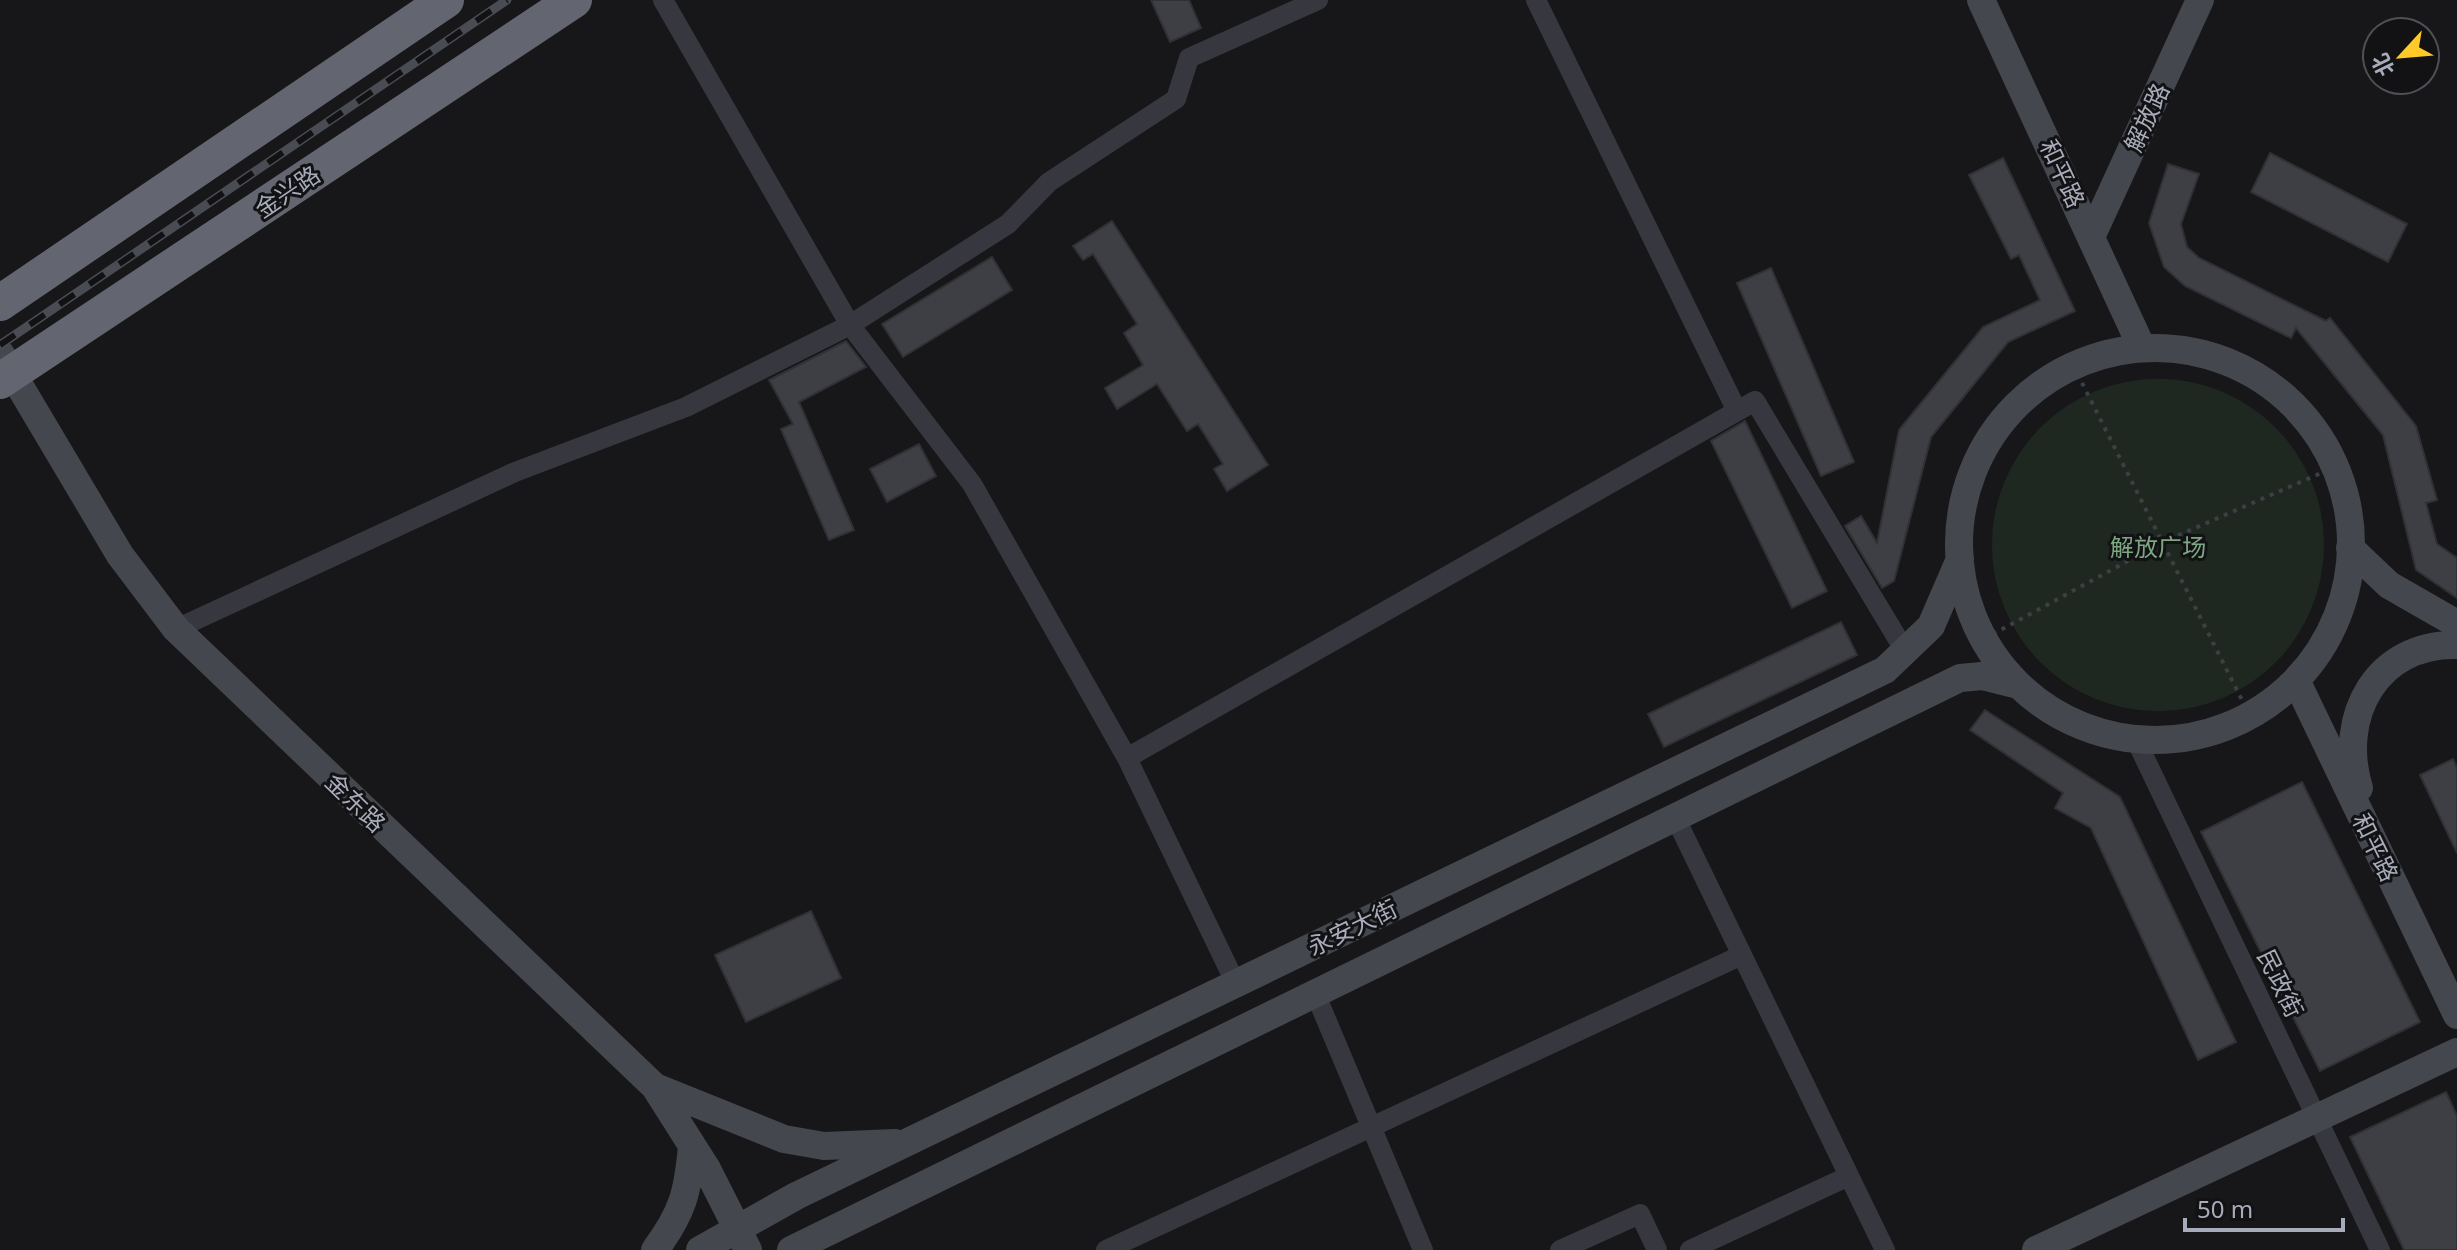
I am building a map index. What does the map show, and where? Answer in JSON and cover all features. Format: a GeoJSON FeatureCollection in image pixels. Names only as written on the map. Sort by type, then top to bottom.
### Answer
{"type":"FeatureCollection","features":[{"type":"Feature","properties":{"kind":"highway"},"geometry":{"type":"LineString","coordinates":[[0,303],[446,0]]}},
{"type":"Feature","properties":{"kind":"highway","name":"金兴路"},"geometry":{"type":"LineString","coordinates":[[4,369],[574,0]]}},
{"type":"Feature","properties":{"kind":"main road","name":"和平路"},"geometry":{"type":"LineString","coordinates":[[1981,0],[2142,348]]}},
{"type":"Feature","properties":{"kind":"main road","name":"解放路"},"geometry":{"type":"LineString","coordinates":[[2092,235],[2200,0]]}},
{"type":"Feature","properties":{"kind":"main road"},"geometry":{"type":"LineString","coordinates":[[2142,348],[2182,349],[2221,359],[2257,377],[2289,401],[2316,432],[2335,467],[2346,503],[2350,548],[2348,578],[2336,618],[2320,649],[2296,680],[2250,716],[2218,730],[2185,738],[2135,738],[2083,726],[2052,710],[2018,685],[1984,639],[1965,593],[1960,559],[1960,525],[1966,491],[1978,459],[1995,430],[2017,403],[2043,381],[2073,365],[2107,353],[2142,348]]}},
{"type":"Feature","properties":{"kind":"main road","name":"金东路"},"geometry":{"type":"LineString","coordinates":[[4,369],[120,555],[176,629],[655,1087],[692,1146],[742,1240]]}},
{"type":"Feature","properties":{"kind":"main road"},"geometry":{"type":"LineString","coordinates":[[2350,548],[2389,585],[2457,624]]}},
{"type":"Feature","properties":{"kind":"main road","name":"永安大街"},"geometry":{"type":"LineString","coordinates":[[700,1250],[742,1240],[796,1196],[1885,670],[1931,626],[1960,559]]}},
{"type":"Feature","properties":{"kind":"main road"},"geometry":{"type":"LineString","coordinates":[[2381,857],[2354,773],[2351,737],[2359,706],[2380,676],[2401,658],[2425,646],[2457,645]]}},
{"type":"Feature","properties":{"kind":"main road","name":"永安大街"},"geometry":{"type":"LineString","coordinates":[[791,1250],[1960,678],[1982,676],[2018,685]]}},
{"type":"Feature","properties":{"kind":"main road","name":"和平路"},"geometry":{"type":"LineString","coordinates":[[2296,680],[2457,1015]]}},
{"type":"Feature","properties":{"kind":"main road"},"geometry":{"type":"LineString","coordinates":[[2036,1250],[2457,1052]]}},
{"type":"Feature","properties":{"kind":"main road"},"geometry":{"type":"LineString","coordinates":[[655,1087],[784,1139],[824,1146],[908,1142]]}},
{"type":"Feature","properties":{"kind":"main road"},"geometry":{"type":"LineString","coordinates":[[655,1250],[677,1219],[688,1192],[692,1146]]}},
{"type":"Feature","properties":{"kind":"street"},"geometry":{"type":"LineString","coordinates":[[663,0],[850,325],[972,484],[1127,758],[1236,984]]}},
{"type":"Feature","properties":{"kind":"street"},"geometry":{"type":"LineString","coordinates":[[176,629],[515,472],[686,407],[850,325],[1008,224],[1049,182],[1176,99],[1189,58],[1318,0]]}},
{"type":"Feature","properties":{"kind":"street"},"geometry":{"type":"LineString","coordinates":[[1536,0],[1737,411]]}},
{"type":"Feature","properties":{"kind":"street"},"geometry":{"type":"LineString","coordinates":[[1127,758],[1755,401],[1905,651]]}},
{"type":"Feature","properties":{"kind":"street","name":"民政街"},"geometry":{"type":"LineString","coordinates":[[2135,738],[2380,1250]]}},
{"type":"Feature","properties":{"kind":"street"},"geometry":{"type":"LineString","coordinates":[[1675,817],[1885,1250]]}},
{"type":"Feature","properties":{"kind":"street"},"geometry":{"type":"LineString","coordinates":[[1106,1250],[1742,955]]}},
{"type":"Feature","properties":{"kind":"street"},"geometry":{"type":"LineString","coordinates":[[1315,993],[1423,1250]]}},
{"type":"Feature","properties":{"kind":"street"},"geometry":{"type":"LineString","coordinates":[[1690,1250],[1849,1176]]}},
{"type":"Feature","properties":{"kind":"street"},"geometry":{"type":"LineString","coordinates":[[1560,1250],[1640,1214],[1657,1250]]}},
{"type":"Feature","properties":{"kind":"path"},"geometry":{"type":"LineString","coordinates":[[2073,365],[2250,716]]}},
{"type":"Feature","properties":{"kind":"path"},"geometry":{"type":"LineString","coordinates":[[1984,639],[2163,542],[2335,467]]}},
{"type":"Feature","properties":{"kind":"green space","name":"解放广场"},"geometry":{"type":"Polygon","coordinates":[[[2158,379],[2190,382],[2222,391],[2276,427],[2312,481],[2321,513],[2324,545],[2321,577],[2312,609],[2276,663],[2222,699],[2190,708],[2158,711],[2126,708],[2094,699],[2040,663],[2004,609],[1995,577],[1992,545],[1995,513],[2004,481],[2040,427],[2094,391],[2126,382],[2158,379]]]}},
{"type":"Feature","properties":{"kind":"building"},"geometry":{"type":"Polygon","coordinates":[[[1151,0],[1189,0],[1201,28],[1170,42],[1151,0]]]}},
{"type":"Feature","properties":{"kind":"building"},"geometry":{"type":"Polygon","coordinates":[[[2270,153],[2407,224],[2388,262],[2251,192],[2270,153]]]}},
{"type":"Feature","properties":{"kind":"building"},"geometry":{"type":"Polygon","coordinates":[[[2003,158],[2075,311],[2008,342],[1931,437],[1894,581],[1882,588],[1845,526],[1861,516],[1877,543],[1899,430],[1983,327],[2040,300],[2019,255],[2011,259],[1969,175],[2003,158]]]}},
{"type":"Feature","properties":{"kind":"building"},"geometry":{"type":"Polygon","coordinates":[[[2168,164],[2199,174],[2181,224],[2187,247],[2199,258],[2326,321],[2330,318],[2416,426],[2437,500],[2426,503],[2437,544],[2457,558],[2457,598],[2416,570],[2383,435],[2296,328],[2291,338],[2185,286],[2164,267],[2149,223],[2168,164]]]}},
{"type":"Feature","properties":{"kind":"building"},"geometry":{"type":"Polygon","coordinates":[[[1112,221],[1268,465],[1227,491],[1214,469],[1223,464],[1198,424],[1187,431],[1157,384],[1117,409],[1105,388],[1143,365],[1124,333],[1137,324],[1093,254],[1083,260],[1073,246],[1112,221]]]}},
{"type":"Feature","properties":{"kind":"building"},"geometry":{"type":"Polygon","coordinates":[[[992,257],[1012,290],[903,357],[882,324],[992,257]]]}},
{"type":"Feature","properties":{"kind":"building"},"geometry":{"type":"Polygon","coordinates":[[[1771,268],[1854,462],[1821,476],[1737,283],[1771,268]]]}},
{"type":"Feature","properties":{"kind":"building"},"geometry":{"type":"Polygon","coordinates":[[[846,341],[866,367],[799,402],[854,530],[829,540],[781,429],[793,424],[769,380],[846,341]]]}},
{"type":"Feature","properties":{"kind":"building"},"geometry":{"type":"Polygon","coordinates":[[[1745,421],[1827,591],[1792,608],[1711,441],[1745,421]]]}},
{"type":"Feature","properties":{"kind":"building"},"geometry":{"type":"Polygon","coordinates":[[[919,444],[936,476],[887,502],[870,469],[919,444]]]}},
{"type":"Feature","properties":{"kind":"building"},"geometry":{"type":"Polygon","coordinates":[[[1841,622],[1857,655],[1664,747],[1648,714],[1841,622]]]}},
{"type":"Feature","properties":{"kind":"building"},"geometry":{"type":"Polygon","coordinates":[[[1985,710],[2120,797],[2236,1042],[2198,1060],[2091,828],[2055,808],[2063,793],[1970,730],[1985,710]]]}},
{"type":"Feature","properties":{"kind":"building"},"geometry":{"type":"Polygon","coordinates":[[[2453,759],[2457,768],[2457,853],[2420,775],[2453,759]]]}},
{"type":"Feature","properties":{"kind":"building"},"geometry":{"type":"Polygon","coordinates":[[[2302,782],[2420,1022],[2320,1071],[2201,832],[2302,782]]]}},
{"type":"Feature","properties":{"kind":"building"},"geometry":{"type":"Polygon","coordinates":[[[811,911],[841,978],[746,1022],[715,955],[811,911]]]}},
{"type":"Feature","properties":{"kind":"building"},"geometry":{"type":"Polygon","coordinates":[[[2446,1092],[2457,1116],[2457,1250],[2404,1250],[2350,1137],[2446,1092]]]}},
{"type":"Feature","properties":{"kind":"railway"},"geometry":{"type":"LineString","coordinates":[[0,345],[507,0]]}}]}
